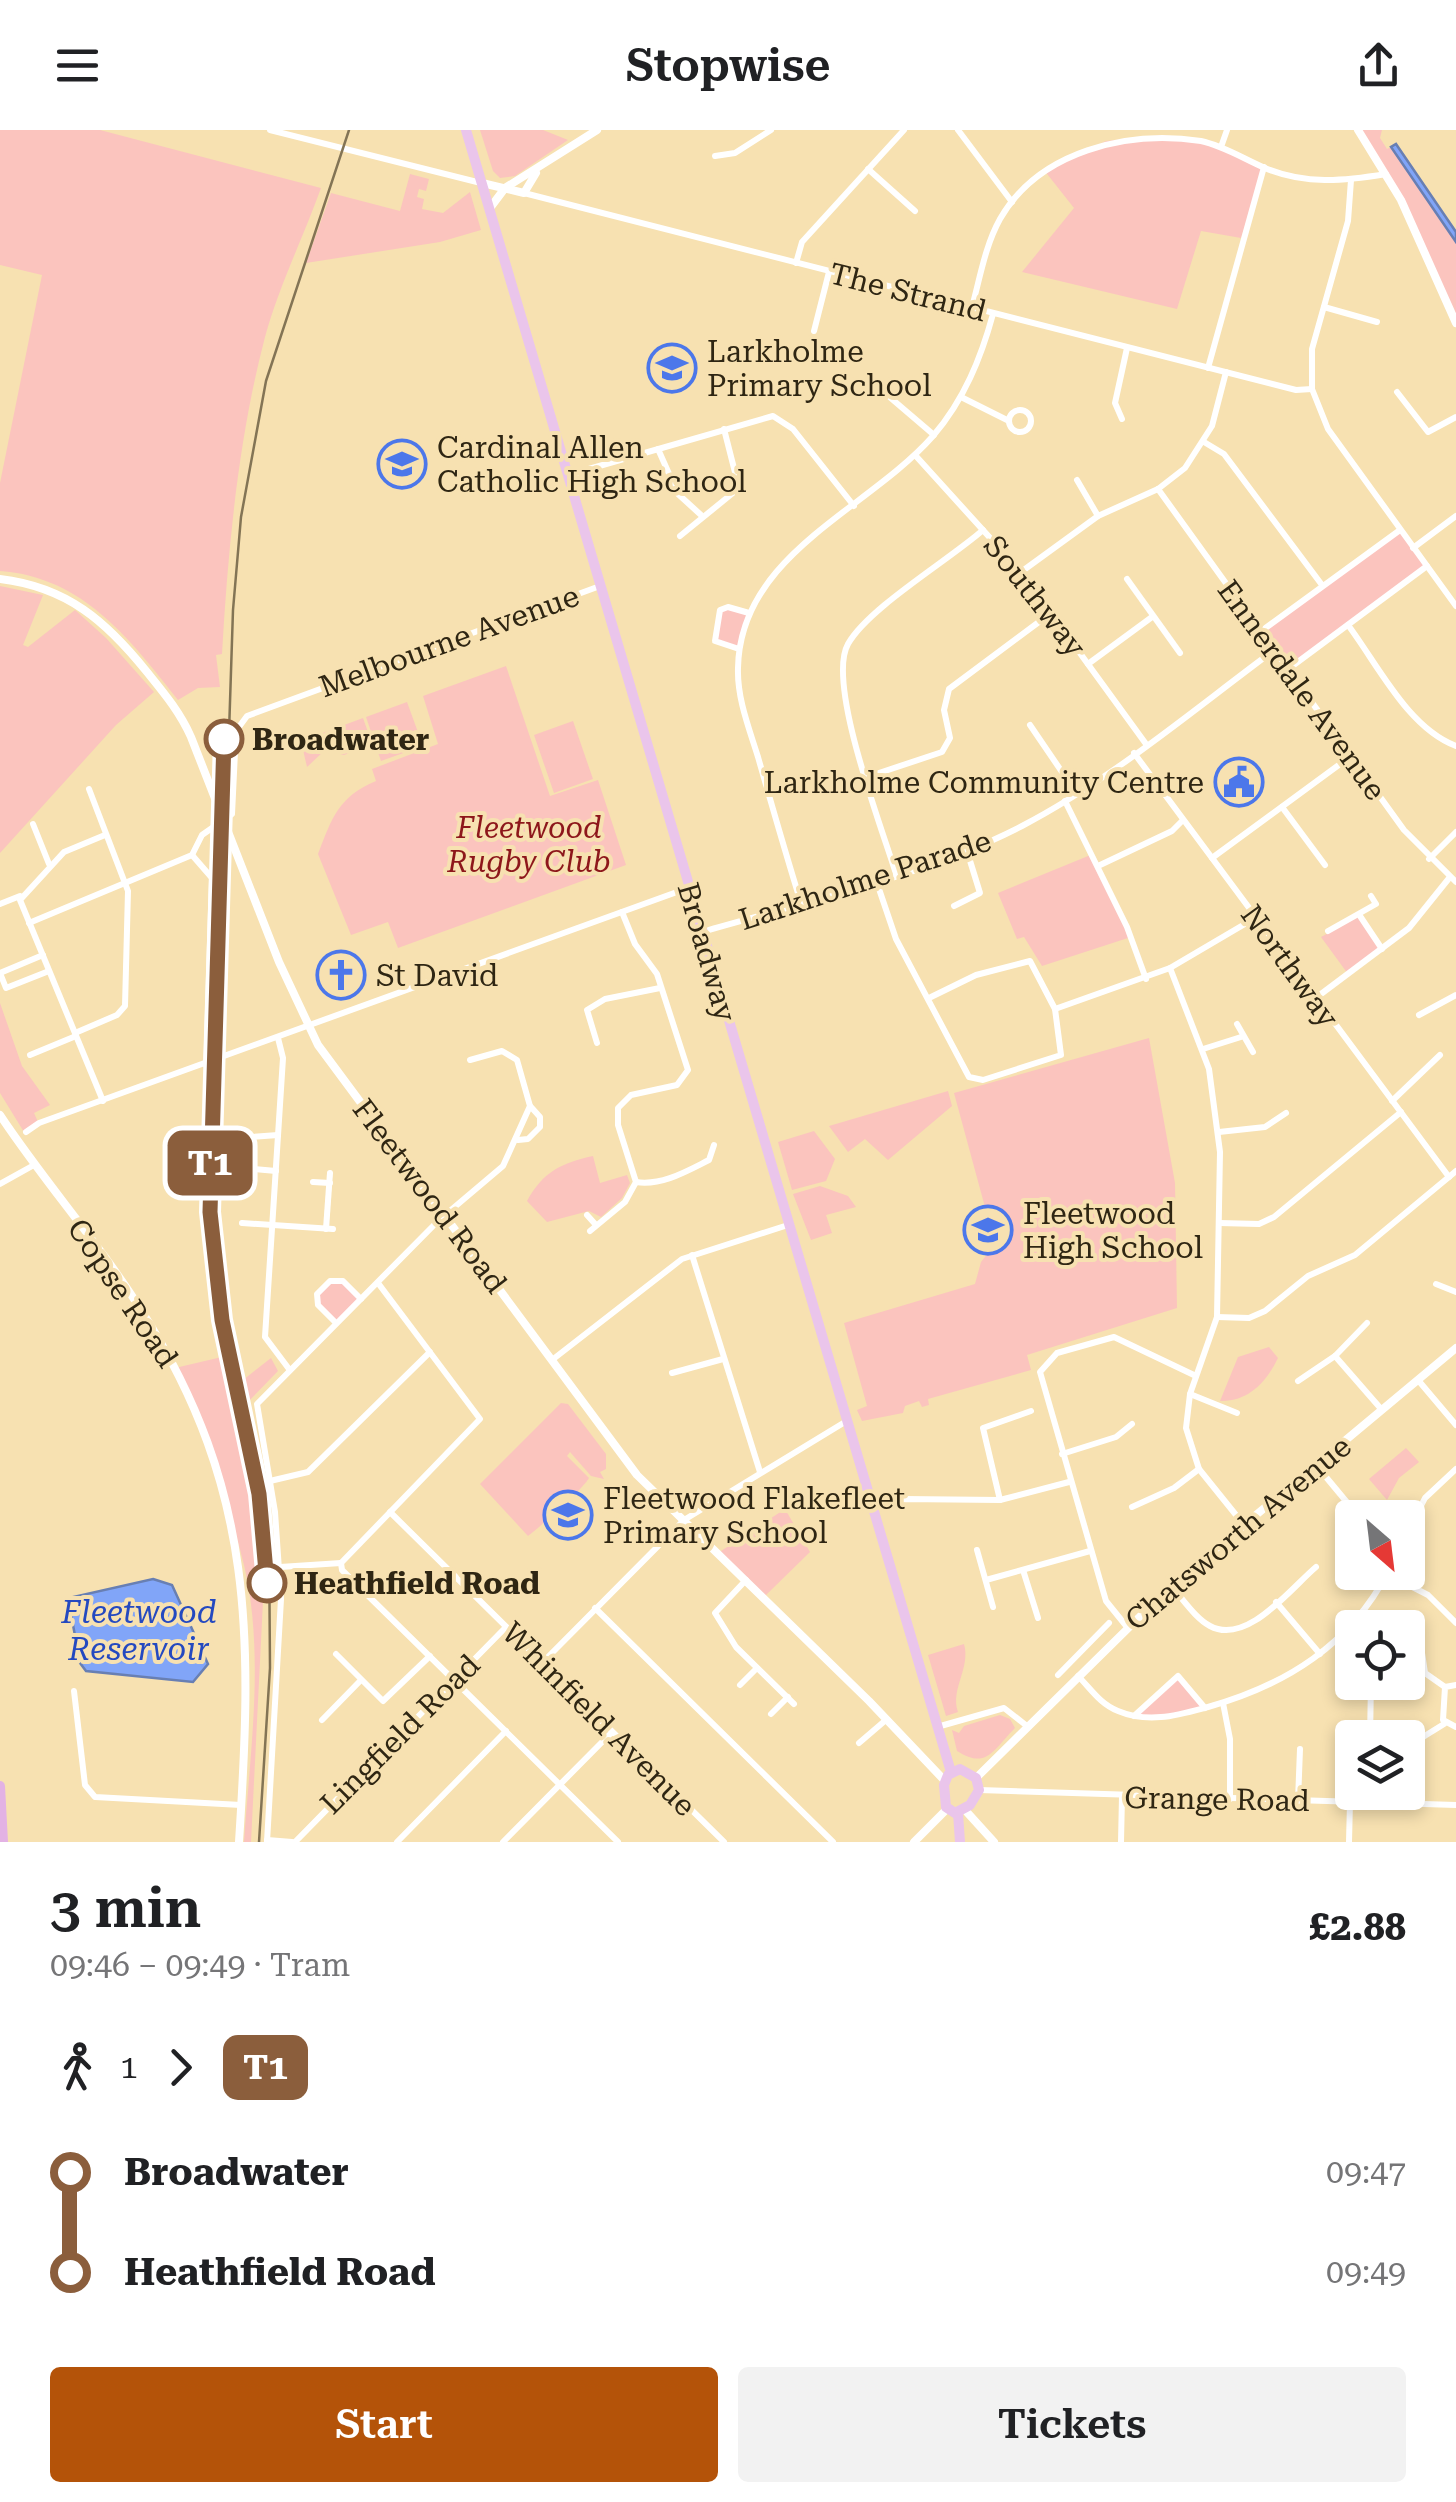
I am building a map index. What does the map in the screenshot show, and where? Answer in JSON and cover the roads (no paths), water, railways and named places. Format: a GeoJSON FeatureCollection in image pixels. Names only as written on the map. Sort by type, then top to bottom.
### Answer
{"type":"FeatureCollection","features":[{"type":"Feature","properties":{"kind":"highway"},"geometry":{"type":"LineString","coordinates":[[0,1786],[3,1842]]}},
{"type":"Feature","properties":{"kind":"main road","name":"Broadway"},"geometry":{"type":"LineString","coordinates":[[466,130],[936,1727],[957,1810]]}},
{"type":"Feature","properties":{"kind":"main road"},"geometry":{"type":"LineString","coordinates":[[948,1776],[964,1770],[976,1778],[978,1790],[957,1810],[960,1842]]}},
{"type":"Feature","properties":{"kind":"street"},"geometry":{"type":"LineString","coordinates":[[270,130],[482,183]]}},
{"type":"Feature","properties":{"kind":"street"},"geometry":{"type":"LineString","coordinates":[[490,212],[494,197],[505,188],[597,130]]}},
{"type":"Feature","properties":{"kind":"street"},"geometry":{"type":"LineString","coordinates":[[715,156],[735,153],[771,130]]}},
{"type":"Feature","properties":{"kind":"street"},"geometry":{"type":"LineString","coordinates":[[796,263],[802,242],[904,130]]}},
{"type":"Feature","properties":{"kind":"street"},"geometry":{"type":"LineString","coordinates":[[958,130],[1012,202]]}},
{"type":"Feature","properties":{"kind":"street"},"geometry":{"type":"LineString","coordinates":[[1222,147],[1227,130]]}},
{"type":"Feature","properties":{"kind":"street"},"geometry":{"type":"LineString","coordinates":[[1358,130],[1386,174],[1456,324]]}},
{"type":"Feature","properties":{"kind":"street"},"geometry":{"type":"LineString","coordinates":[[972,308],[990,241],[1012,202],[1060,161],[1106,142],[1139,133],[1184,138],[1222,147],[1264,167],[1305,180],[1351,180],[1386,174]]}},
{"type":"Feature","properties":{"kind":"street"},"geometry":{"type":"LineString","coordinates":[[1208,368],[1264,167]]}},
{"type":"Feature","properties":{"kind":"street"},"geometry":{"type":"LineString","coordinates":[[524,193],[539,169]]}},
{"type":"Feature","properties":{"kind":"street"},"geometry":{"type":"LineString","coordinates":[[868,169],[915,210]]}},
{"type":"Feature","properties":{"kind":"street"},"geometry":{"type":"LineString","coordinates":[[1351,180],[1348,221],[1312,349],[1312,389],[1328,429],[1456,606]]}},
{"type":"Feature","properties":{"kind":"street","name":"The Strand"},"geometry":{"type":"LineString","coordinates":[[482,183],[1296,390],[1312,389]]}},
{"type":"Feature","properties":{"kind":"street"},"geometry":{"type":"LineString","coordinates":[[814,331],[829,272]]}},
{"type":"Feature","properties":{"kind":"street"},"geometry":{"type":"LineString","coordinates":[[1324,307],[1377,322]]}},
{"type":"Feature","properties":{"kind":"street"},"geometry":{"type":"LineString","coordinates":[[800,904],[742,703],[739,649],[750,613],[766,584],[787,560],[934,435],[961,396],[993,314]]}},
{"type":"Feature","properties":{"kind":"street"},"geometry":{"type":"LineString","coordinates":[[1122,419],[1116,411],[1116,392],[1127,348]]}},
{"type":"Feature","properties":{"kind":"street"},"geometry":{"type":"LineString","coordinates":[[1021,572],[1098,516],[1158,489],[1184,468],[1204,442],[1226,372]]}},
{"type":"Feature","properties":{"kind":"street"},"geometry":{"type":"LineString","coordinates":[[879,388],[934,435]]}},
{"type":"Feature","properties":{"kind":"street"},"geometry":{"type":"LineString","coordinates":[[1397,392],[1428,432],[1456,417]]}},
{"type":"Feature","properties":{"kind":"street"},"geometry":{"type":"LineString","coordinates":[[961,396],[1009,421]]}},
{"type":"Feature","properties":{"kind":"street"},"geometry":{"type":"LineString","coordinates":[[568,475],[765,417],[781,418],[854,506]]}},
{"type":"Feature","properties":{"kind":"street"},"geometry":{"type":"LineString","coordinates":[[680,536],[739,488],[724,429]]}},
{"type":"Feature","properties":{"kind":"street"},"geometry":{"type":"LineString","coordinates":[[1204,442],[1224,454],[1322,585]]}},
{"type":"Feature","properties":{"kind":"street"},"geometry":{"type":"LineString","coordinates":[[658,449],[678,494],[700,516]]}},
{"type":"Feature","properties":{"kind":"street","name":"Southway"},"geometry":{"type":"LineString","coordinates":[[915,455],[1021,572],[1146,744]]}},
{"type":"Feature","properties":{"kind":"street"},"geometry":{"type":"LineString","coordinates":[[1076,480],[1098,516]]}},
{"type":"Feature","properties":{"kind":"street","name":"Ennerdale Avenue"},"geometry":{"type":"LineString","coordinates":[[1158,489],[1350,756],[1429,859],[1453,880]]}},
{"type":"Feature","properties":{"kind":"street"},"geometry":{"type":"LineString","coordinates":[[1413,548],[1456,516]]}},
{"type":"Feature","properties":{"kind":"street"},"geometry":{"type":"LineString","coordinates":[[896,874],[840,682],[847,645],[864,625],[984,530]]}},
{"type":"Feature","properties":{"kind":"street"},"geometry":{"type":"LineString","coordinates":[[1260,632],[1400,530]]}},
{"type":"Feature","properties":{"kind":"street"},"geometry":{"type":"LineString","coordinates":[[1287,670],[1427,566]]}},
{"type":"Feature","properties":{"kind":"street","name":"Fleetwood Road"},"geometry":{"type":"LineString","coordinates":[[0,579],[36,585],[70,598],[118,638],[180,715],[307,1028],[637,1475],[948,1776]]}},
{"type":"Feature","properties":{"kind":"street"},"geometry":{"type":"LineString","coordinates":[[1126,579],[1180,654]]}},
{"type":"Feature","properties":{"kind":"street","name":"Melbourne Avenue"},"geometry":{"type":"LineString","coordinates":[[222,822],[232,814],[236,731],[242,720],[600,586]]}},
{"type":"Feature","properties":{"kind":"street"},"geometry":{"type":"LineString","coordinates":[[739,649],[715,641],[720,610],[728,607],[750,613]]}},
{"type":"Feature","properties":{"kind":"street"},"geometry":{"type":"LineString","coordinates":[[867,777],[942,752],[950,738],[944,710],[949,689],[1051,613]]}},
{"type":"Feature","properties":{"kind":"street"},"geometry":{"type":"LineString","coordinates":[[1088,664],[1152,617]]}},
{"type":"Feature","properties":{"kind":"street"},"geometry":{"type":"LineString","coordinates":[[1348,624],[1418,720],[1438,739],[1456,746]]}},
{"type":"Feature","properties":{"kind":"street","name":"Larkholme Parade"},"geometry":{"type":"LineString","coordinates":[[702,932],[966,851],[1077,794],[1273,651]]}},
{"type":"Feature","properties":{"kind":"street"},"geometry":{"type":"LineString","coordinates":[[1030,724],[1077,794]]}},
{"type":"Feature","properties":{"kind":"street","name":"Northway"},"geometry":{"type":"LineString","coordinates":[[1134,753],[1313,1000],[1449,1178]]}},
{"type":"Feature","properties":{"kind":"street"},"geometry":{"type":"LineString","coordinates":[[1212,858],[1350,756]]}},
{"type":"Feature","properties":{"kind":"street"},"geometry":{"type":"LineString","coordinates":[[30,1056],[124,1009],[126,885],[89,789]]}},
{"type":"Feature","properties":{"kind":"street"},"geometry":{"type":"LineString","coordinates":[[1066,801],[1146,979]]}},
{"type":"Feature","properties":{"kind":"street"},"geometry":{"type":"LineString","coordinates":[[1282,808],[1325,865]]}},
{"type":"Feature","properties":{"kind":"street"},"geometry":{"type":"LineString","coordinates":[[1098,866],[1172,831],[1183,820]]}},
{"type":"Feature","properties":{"kind":"street"},"geometry":{"type":"LineString","coordinates":[[29,924],[192,855],[202,835],[222,822]]}},
{"type":"Feature","properties":{"kind":"street"},"geometry":{"type":"LineString","coordinates":[[33,824],[49,864]]}},
{"type":"Feature","properties":{"kind":"street"},"geometry":{"type":"LineString","coordinates":[[1429,859],[1456,832]]}},
{"type":"Feature","properties":{"kind":"street"},"geometry":{"type":"LineString","coordinates":[[0,904],[20,896],[64,852],[105,835]]}},
{"type":"Feature","properties":{"kind":"street"},"geometry":{"type":"LineString","coordinates":[[954,906],[980,893],[966,851]]}},
{"type":"Feature","properties":{"kind":"street"},"geometry":{"type":"LineString","coordinates":[[192,855],[212,874],[206,1065]]}},
{"type":"Feature","properties":{"kind":"street"},"geometry":{"type":"LineString","coordinates":[[876,880],[896,940],[931,997],[965,1071],[983,1080],[1056,1059],[1061,1054],[1055,1009],[1030,961],[976,974],[931,997]]}},
{"type":"Feature","properties":{"kind":"street"},"geometry":{"type":"LineString","coordinates":[[1313,1000],[1409,928],[1453,880]]}},
{"type":"Feature","properties":{"kind":"street"},"geometry":{"type":"LineString","coordinates":[[26,1132],[39,1124],[688,888]]}},
{"type":"Feature","properties":{"kind":"street"},"geometry":{"type":"LineString","coordinates":[[20,896],[103,1101]]}},
{"type":"Feature","properties":{"kind":"street"},"geometry":{"type":"LineString","coordinates":[[1328,931],[1376,904],[1371,896]]}},
{"type":"Feature","properties":{"kind":"street"},"geometry":{"type":"LineString","coordinates":[[587,1215],[593,1228],[626,1202],[636,1182],[618,1124],[618,1108],[631,1094],[677,1085],[688,1070],[660,988],[622,912]]}},
{"type":"Feature","properties":{"kind":"street"},"geometry":{"type":"LineString","coordinates":[[1360,916],[1382,949]]}},
{"type":"Feature","properties":{"kind":"street"},"geometry":{"type":"LineString","coordinates":[[1055,1009],[1146,979],[1256,918]]}},
{"type":"Feature","properties":{"kind":"street"},"geometry":{"type":"LineString","coordinates":[[43,955],[0,973],[6,988],[49,970]]}},
{"type":"Feature","properties":{"kind":"street"},"geometry":{"type":"LineString","coordinates":[[1170,968],[1203,1050],[1219,1132],[1217,1317],[1190,1394],[1186,1428],[1199,1469],[1244,1525]]}},
{"type":"Feature","properties":{"kind":"street"},"geometry":{"type":"LineString","coordinates":[[597,1043],[587,1010],[605,999],[660,988]]}},
{"type":"Feature","properties":{"kind":"street"},"geometry":{"type":"LineString","coordinates":[[1419,1015],[1456,996]]}},
{"type":"Feature","properties":{"kind":"street"},"geometry":{"type":"LineString","coordinates":[[1237,1024],[1253,1052]]}},
{"type":"Feature","properties":{"kind":"street"},"geometry":{"type":"LineString","coordinates":[[1203,1050],[1241,1036]]}},
{"type":"Feature","properties":{"kind":"street"},"geometry":{"type":"LineString","coordinates":[[278,1038],[284,1058],[264,1337],[290,1369]]}},
{"type":"Feature","properties":{"kind":"street"},"geometry":{"type":"LineString","coordinates":[[293,1842],[267,1841],[279,1672],[280,1568],[270,1481],[256,1410],[260,1400],[290,1369],[445,1216],[498,1174],[518,1140],[530,1106],[521,1070],[510,1053],[502,1051],[470,1060]]}},
{"type":"Feature","properties":{"kind":"street"},"geometry":{"type":"LineString","coordinates":[[1392,1101],[1440,1054]]}},
{"type":"Feature","properties":{"kind":"street"},"geometry":{"type":"LineString","coordinates":[[518,1140],[528,1139],[540,1127],[538,1113],[530,1106]]}},
{"type":"Feature","properties":{"kind":"street"},"geometry":{"type":"LineString","coordinates":[[1219,1223],[1259,1224],[1274,1217],[1401,1112]]}},
{"type":"Feature","properties":{"kind":"street"},"geometry":{"type":"LineString","coordinates":[[1219,1132],[1266,1127],[1286,1113]]}},
{"type":"Feature","properties":{"kind":"street","name":"Copse Road"},"geometry":{"type":"LineString","coordinates":[[0,1115],[143,1312],[182,1383],[216,1470],[234,1534],[247,1627],[239,1842]]}},
{"type":"Feature","properties":{"kind":"street"},"geometry":{"type":"LineString","coordinates":[[39,1124],[43,1137]]}},
{"type":"Feature","properties":{"kind":"street"},"geometry":{"type":"LineString","coordinates":[[276,1170],[253,1169],[250,1164],[252,1137],[278,1134]]}},
{"type":"Feature","properties":{"kind":"street"},"geometry":{"type":"LineString","coordinates":[[636,1182],[661,1182],[713,1163],[714,1146]]}},
{"type":"Feature","properties":{"kind":"street"},"geometry":{"type":"LineString","coordinates":[[0,1184],[34,1165]]}},
{"type":"Feature","properties":{"kind":"street"},"geometry":{"type":"LineString","coordinates":[[1217,1317],[1250,1318],[1266,1311],[1308,1276],[1355,1255],[1456,1172]]}},
{"type":"Feature","properties":{"kind":"street"},"geometry":{"type":"LineString","coordinates":[[242,1223],[329,1229],[330,1173]]}},
{"type":"Feature","properties":{"kind":"street"},"geometry":{"type":"LineString","coordinates":[[313,1182],[330,1183]]}},
{"type":"Feature","properties":{"kind":"street"},"geometry":{"type":"LineString","coordinates":[[552,1360],[692,1254],[788,1226]]}},
{"type":"Feature","properties":{"kind":"street"},"geometry":{"type":"LineString","coordinates":[[692,1254],[760,1472]]}},
{"type":"Feature","properties":{"kind":"street"},"geometry":{"type":"LineString","coordinates":[[336,1323],[318,1304],[317,1294],[330,1281],[343,1281],[361,1299]]}},
{"type":"Feature","properties":{"kind":"street"},"geometry":{"type":"LineString","coordinates":[[280,1568],[341,1563],[480,1418],[378,1282]]}},
{"type":"Feature","properties":{"kind":"street"},"geometry":{"type":"LineString","coordinates":[[1436,1284],[1456,1292]]}},
{"type":"Feature","properties":{"kind":"street"},"geometry":{"type":"LineString","coordinates":[[1298,1381],[1335,1356],[1367,1323]]}},
{"type":"Feature","properties":{"kind":"street"},"geometry":{"type":"LineString","coordinates":[[1127,1627],[1106,1601],[1040,1378],[1042,1366],[1051,1356],[1120,1338],[1196,1376]]}},
{"type":"Feature","properties":{"kind":"street","name":"Chatsworth Avenue"},"geometry":{"type":"LineString","coordinates":[[976,1778],[1094,1658],[1172,1586],[1456,1348]]}},
{"type":"Feature","properties":{"kind":"street"},"geometry":{"type":"LineString","coordinates":[[270,1481],[308,1472],[430,1352]]}},
{"type":"Feature","properties":{"kind":"street"},"geometry":{"type":"LineString","coordinates":[[1335,1356],[1382,1410]]}},
{"type":"Feature","properties":{"kind":"street"},"geometry":{"type":"LineString","coordinates":[[672,1374],[722,1359]]}},
{"type":"Feature","properties":{"kind":"street"},"geometry":{"type":"LineString","coordinates":[[1418,1380],[1456,1425]]}},
{"type":"Feature","properties":{"kind":"street"},"geometry":{"type":"LineString","coordinates":[[1190,1394],[1238,1413]]}},
{"type":"Feature","properties":{"kind":"street"},"geometry":{"type":"LineString","coordinates":[[1000,1500],[983,1428],[1030,1410]]}},
{"type":"Feature","properties":{"kind":"street"},"geometry":{"type":"LineString","coordinates":[[542,1663],[684,1520],[846,1422]]}},
{"type":"Feature","properties":{"kind":"street"},"geometry":{"type":"LineString","coordinates":[[1062,1454],[1116,1437],[1132,1424]]}},
{"type":"Feature","properties":{"kind":"street"},"geometry":{"type":"LineString","coordinates":[[1316,1466],[1345,1500]]}},
{"type":"Feature","properties":{"kind":"street"},"geometry":{"type":"LineString","coordinates":[[1132,1507],[1174,1488],[1199,1469]]}},
{"type":"Feature","properties":{"kind":"street"},"geometry":{"type":"LineString","coordinates":[[1424,1500],[1456,1470]]}},
{"type":"Feature","properties":{"kind":"street"},"geometry":{"type":"LineString","coordinates":[[871,1506],[902,1499],[1000,1500],[1070,1482]]}},
{"type":"Feature","properties":{"kind":"street","name":"Whinfield Avenue"},"geometry":{"type":"LineString","coordinates":[[390,1512],[724,1842]]}},
{"type":"Feature","properties":{"kind":"street"},"geometry":{"type":"LineString","coordinates":[[977,1550],[994,1607]]}},
{"type":"Feature","properties":{"kind":"street"},"geometry":{"type":"LineString","coordinates":[[986,1580],[1090,1551]]}},
{"type":"Feature","properties":{"kind":"street"},"geometry":{"type":"LineString","coordinates":[[341,1563],[342,1570],[618,1842]]}},
{"type":"Feature","properties":{"kind":"street"},"geometry":{"type":"LineString","coordinates":[[1172,1586],[1204,1622],[1219,1630],[1246,1626],[1316,1567]]}},
{"type":"Feature","properties":{"kind":"street"},"geometry":{"type":"LineString","coordinates":[[1023,1570],[1038,1618]]}},
{"type":"Feature","properties":{"kind":"street"},"geometry":{"type":"LineString","coordinates":[[746,1580],[715,1612],[736,1647],[791,1700],[771,1714]]}},
{"type":"Feature","properties":{"kind":"street"},"geometry":{"type":"LineString","coordinates":[[1419,1590],[1456,1622]]}},
{"type":"Feature","properties":{"kind":"street"},"geometry":{"type":"LineString","coordinates":[[1276,1602],[1320,1654]]}},
{"type":"Feature","properties":{"kind":"street"},"geometry":{"type":"LineString","coordinates":[[596,1608],[832,1842]]}},
{"type":"Feature","properties":{"kind":"street"},"geometry":{"type":"LineString","coordinates":[[1058,1675],[1109,1624]]}},
{"type":"Feature","properties":{"kind":"street","name":"Lingfield Road"},"geometry":{"type":"LineString","coordinates":[[293,1842],[506,1628]]}},
{"type":"Feature","properties":{"kind":"street"},"geometry":{"type":"LineString","coordinates":[[1077,1675],[1105,1704],[1134,1716],[1163,1718],[1272,1685],[1335,1644]]}},
{"type":"Feature","properties":{"kind":"street"},"geometry":{"type":"LineString","coordinates":[[1084,1648],[1094,1658]]}},
{"type":"Feature","properties":{"kind":"street"},"geometry":{"type":"LineString","coordinates":[[336,1654],[382,1701],[430,1656]]}},
{"type":"Feature","properties":{"kind":"street"},"geometry":{"type":"LineString","coordinates":[[740,1685],[757,1668]]}},
{"type":"Feature","properties":{"kind":"street"},"geometry":{"type":"LineString","coordinates":[[1425,1668],[1445,1687],[1456,1685]]}},
{"type":"Feature","properties":{"kind":"street"},"geometry":{"type":"LineString","coordinates":[[1134,1716],[1178,1676],[1205,1708]]}},
{"type":"Feature","properties":{"kind":"street"},"geometry":{"type":"LineString","coordinates":[[322,1720],[362,1680]]}},
{"type":"Feature","properties":{"kind":"street"},"geometry":{"type":"LineString","coordinates":[[1444,1724],[1445,1687]]}},
{"type":"Feature","properties":{"kind":"street"},"geometry":{"type":"LineString","coordinates":[[74,1691],[85,1785],[95,1798],[241,1806]]}},
{"type":"Feature","properties":{"kind":"street"},"geometry":{"type":"LineString","coordinates":[[1223,1702],[1230,1739],[1230,1799]]}},
{"type":"Feature","properties":{"kind":"street"},"geometry":{"type":"LineString","coordinates":[[936,1727],[1004,1708],[1028,1726]]}},
{"type":"Feature","properties":{"kind":"street"},"geometry":{"type":"LineString","coordinates":[[859,1743],[887,1719]]}},
{"type":"Feature","properties":{"kind":"street"},"geometry":{"type":"LineString","coordinates":[[1425,1735],[1444,1724],[1456,1727]]}},
{"type":"Feature","properties":{"kind":"street"},"geometry":{"type":"LineString","coordinates":[[397,1842],[506,1731]]}},
{"type":"Feature","properties":{"kind":"street"},"geometry":{"type":"LineString","coordinates":[[503,1842],[612,1732]]}},
{"type":"Feature","properties":{"kind":"street"},"geometry":{"type":"LineString","coordinates":[[1298,1801],[1300,1749]]}},
{"type":"Feature","properties":{"kind":"street","name":"Grange Road"},"geometry":{"type":"LineString","coordinates":[[978,1790],[1335,1802]]}},
{"type":"Feature","properties":{"kind":"street"},"geometry":{"type":"LineString","coordinates":[[1121,1842],[1122,1796]]}},
{"type":"Feature","properties":{"kind":"street","name":"Grange Road"},"geometry":{"type":"LineString","coordinates":[[1425,1803],[1456,1804]]}},
{"type":"Feature","properties":{"kind":"street"},"geometry":{"type":"LineString","coordinates":[[914,1842],[957,1810],[994,1842]]}},
{"type":"Feature","properties":{"kind":"street"},"geometry":{"type":"LineString","coordinates":[[1349,1842],[1350,1810]]}},
{"type":"Feature","properties":{"kind":"water"},"geometry":{"type":"Polygon","coordinates":[[[1396,144],[1456,232],[1456,242],[1391,147],[1396,144]]]}},
{"type":"Feature","properties":{"kind":"water","name":"Fleetwood Reservoir"},"geometry":{"type":"Polygon","coordinates":[[[153,1579],[172,1585],[208,1664],[193,1682],[86,1671],[80,1663],[69,1603],[73,1597],[153,1579]]]}},
{"type":"Feature","properties":{"kind":"tram line"},"geometry":{"type":"LineString","coordinates":[[259,1842],[270,1668],[269,1537],[259,1466],[226,1318],[214,1193],[233,610],[241,517],[266,381],[349,130]]}},
{"type":"Feature","properties":{"kind":"tram line","name":"T1"},"geometry":{"type":"LineString","coordinates":[[224,739],[210,1212],[222,1320],[259,1494],[267,1583]]}},
{"type":"Feature","properties":{"kind":"place","name":"Larkholme Primary School"},"geometry":{"type":"Point","coordinates":[672,368]}},
{"type":"Feature","properties":{"kind":"place","name":"Cardinal Allen Catholic High School"},"geometry":{"type":"Point","coordinates":[402,464]}},
{"type":"Feature","properties":{"kind":"place","name":"Broadwater"},"geometry":{"type":"Point","coordinates":[224,739]}},
{"type":"Feature","properties":{"kind":"place","name":"Larkholme Community Centre"},"geometry":{"type":"Point","coordinates":[1239,782]}},
{"type":"Feature","properties":{"kind":"place","name":"St David"},"geometry":{"type":"Point","coordinates":[341,975]}},
{"type":"Feature","properties":{"kind":"place","name":"Fleetwood High School"},"geometry":{"type":"Point","coordinates":[988,1230]}},
{"type":"Feature","properties":{"kind":"place","name":"Fleetwood Flakefleet Primary School"},"geometry":{"type":"Point","coordinates":[568,1515]}},
{"type":"Feature","properties":{"kind":"place","name":"Heathfield Road"},"geometry":{"type":"Point","coordinates":[267,1583]}},
{"type":"Feature","properties":{"kind":"park label","name":"Fleetwood Rugby Club"},"geometry":{"type":"Point","coordinates":[529,844]}}]}
